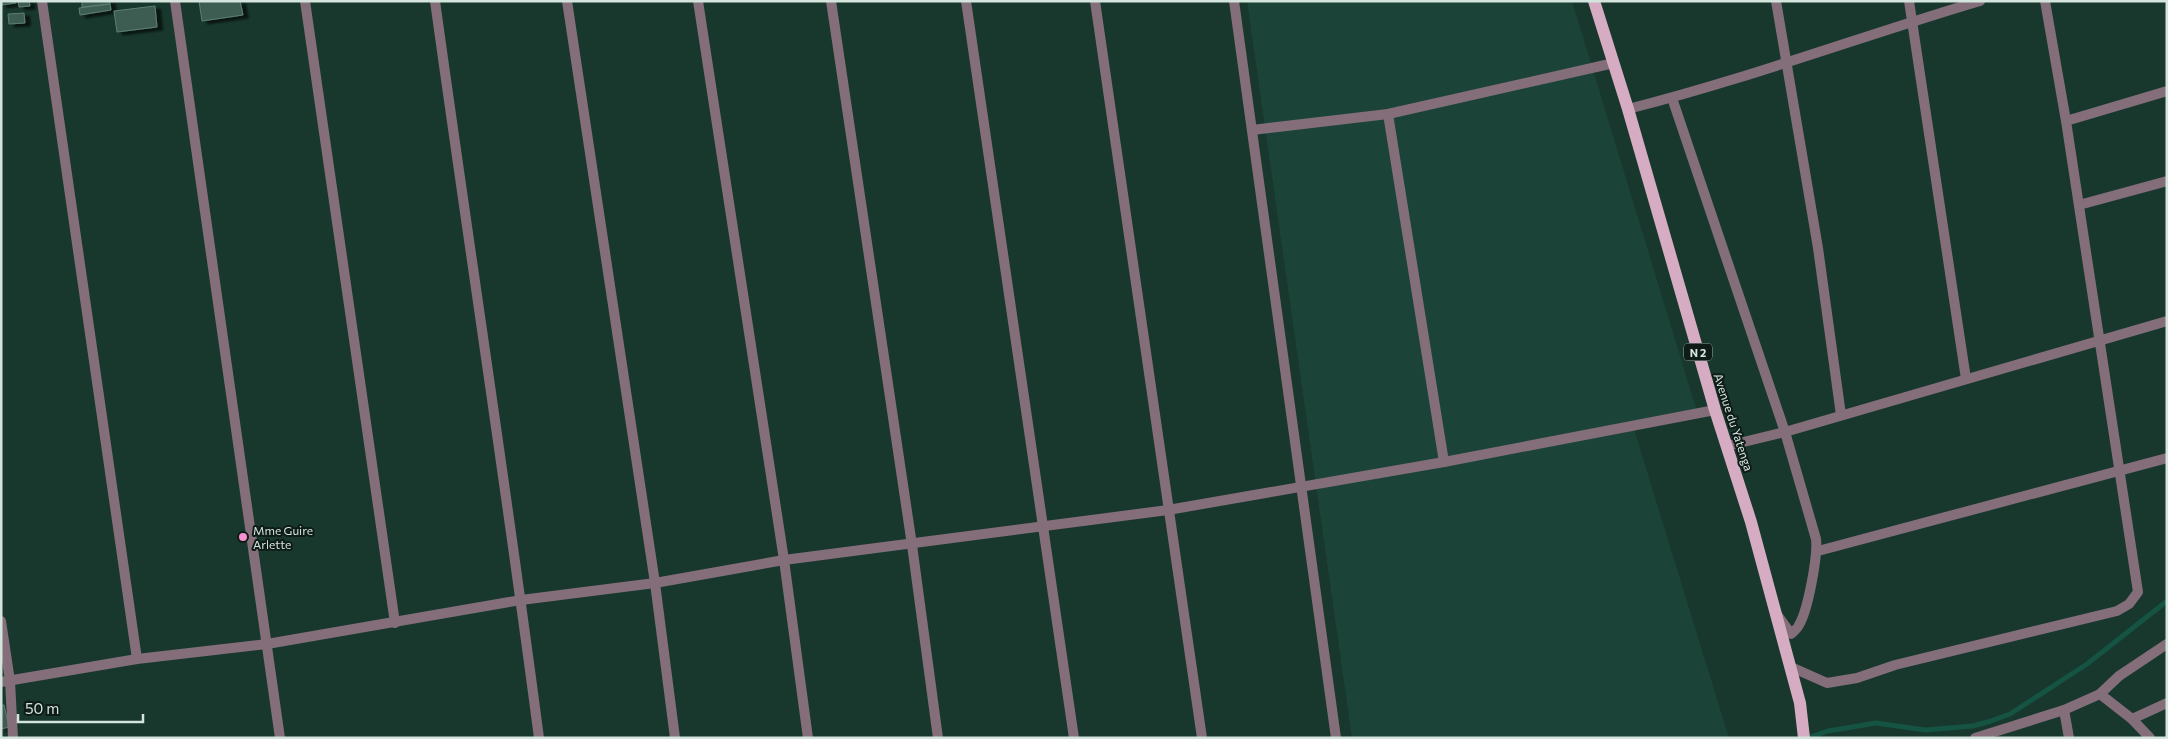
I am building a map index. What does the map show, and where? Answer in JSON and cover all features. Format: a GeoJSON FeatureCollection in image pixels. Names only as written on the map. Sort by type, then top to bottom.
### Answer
{"type":"FeatureCollection","features":[{"type":"Feature","properties":{"kind":"main road","name":"Avenue du Yatenga"},"geometry":{"type":"LineString","coordinates":[[1594,1],[1628,109],[1715,410],[1728,446],[1777,614],[1800,703],[1804,738]]}},
{"type":"Feature","properties":{"kind":"street"},"geometry":{"type":"LineString","coordinates":[[42,1],[137,659]]}},
{"type":"Feature","properties":{"kind":"street"},"geometry":{"type":"LineString","coordinates":[[175,1],[280,738]]}},
{"type":"Feature","properties":{"kind":"street"},"geometry":{"type":"LineString","coordinates":[[304,1],[395,623]]}},
{"type":"Feature","properties":{"kind":"street"},"geometry":{"type":"LineString","coordinates":[[435,1],[539,738]]}},
{"type":"Feature","properties":{"kind":"street"},"geometry":{"type":"LineString","coordinates":[[567,1],[655,583],[675,738]]}},
{"type":"Feature","properties":{"kind":"street"},"geometry":{"type":"LineString","coordinates":[[698,1],[784,560],[808,738]]}},
{"type":"Feature","properties":{"kind":"street"},"geometry":{"type":"LineString","coordinates":[[831,1],[912,545],[938,738]]}},
{"type":"Feature","properties":{"kind":"street"},"geometry":{"type":"LineString","coordinates":[[966,1],[1074,738]]}},
{"type":"Feature","properties":{"kind":"street"},"geometry":{"type":"LineString","coordinates":[[1095,1],[1202,738]]}},
{"type":"Feature","properties":{"kind":"street"},"geometry":{"type":"LineString","coordinates":[[1234,1],[1336,738]]}},
{"type":"Feature","properties":{"kind":"street"},"geometry":{"type":"LineString","coordinates":[[1776,1],[1818,248],[1841,415]]}},
{"type":"Feature","properties":{"kind":"street"},"geometry":{"type":"LineString","coordinates":[[1909,1],[1966,379]]}},
{"type":"Feature","properties":{"kind":"street"},"geometry":{"type":"LineString","coordinates":[[1628,109],[1786,64],[1980,1]]}},
{"type":"Feature","properties":{"kind":"street"},"geometry":{"type":"LineString","coordinates":[[1791,667],[1827,683],[1857,678],[1895,665],[2117,611],[2128,604],[2138,592],[2066,121],[2045,1]]}},
{"type":"Feature","properties":{"kind":"street"},"geometry":{"type":"LineString","coordinates":[[1252,130],[1388,114],[1614,63]]}},
{"type":"Feature","properties":{"kind":"street"},"geometry":{"type":"LineString","coordinates":[[2066,121],[2167,91]]}},
{"type":"Feature","properties":{"kind":"street"},"geometry":{"type":"LineString","coordinates":[[1672,98],[1785,432],[1816,539],[1818,551],[1807,601],[1799,625],[1791,634],[1777,614]]}},
{"type":"Feature","properties":{"kind":"street"},"geometry":{"type":"LineString","coordinates":[[1388,114],[1444,462]]}},
{"type":"Feature","properties":{"kind":"street"},"geometry":{"type":"LineString","coordinates":[[2079,205],[2167,181]]}},
{"type":"Feature","properties":{"kind":"street"},"geometry":{"type":"LineString","coordinates":[[1728,446],[1785,432],[2167,321]]}},
{"type":"Feature","properties":{"kind":"street"},"geometry":{"type":"LineString","coordinates":[[6,682],[137,659],[267,644],[521,600],[655,583],[784,560],[912,545],[1168,510],[1444,462],[1715,410]]}},
{"type":"Feature","properties":{"kind":"street"},"geometry":{"type":"LineString","coordinates":[[1818,551],[2167,458]]}},
{"type":"Feature","properties":{"kind":"street"},"geometry":{"type":"LineString","coordinates":[[1,621],[13,738]]}},
{"type":"Feature","properties":{"kind":"street"},"geometry":{"type":"LineString","coordinates":[[1975,738],[2064,710],[2100,694],[2119,676],[2167,644]]}},
{"type":"Feature","properties":{"kind":"street"},"geometry":{"type":"LineString","coordinates":[[2100,694],[2132,719],[2150,738]]}},
{"type":"Feature","properties":{"kind":"street"},"geometry":{"type":"LineString","coordinates":[[2132,719],[2167,703]]}},
{"type":"Feature","properties":{"kind":"street"},"geometry":{"type":"LineString","coordinates":[[2064,710],[2069,738]]}},
{"type":"Feature","properties":{"kind":"shaded area"},"geometry":{"type":"Polygon","coordinates":[[[1247,1],[1572,1],[1699,418],[1634,429],[1729,738],[1352,738],[1247,1]]]}},
{"type":"Feature","properties":{"kind":"building"},"geometry":{"type":"Polygon","coordinates":[[[1,1],[16,1],[16,3],[1,5],[1,1]]]}},
{"type":"Feature","properties":{"kind":"building"},"geometry":{"type":"Polygon","coordinates":[[[18,1],[29,1],[30,6],[19,7],[18,1]]]}},
{"type":"Feature","properties":{"kind":"building"},"geometry":{"type":"Polygon","coordinates":[[[82,1],[110,1],[110,4],[82,7],[82,1]]]}},
{"type":"Feature","properties":{"kind":"building"},"geometry":{"type":"Polygon","coordinates":[[[199,1],[240,1],[243,15],[202,21],[199,1]]]}},
{"type":"Feature","properties":{"kind":"building"},"geometry":{"type":"Polygon","coordinates":[[[110,4],[111,10],[80,15],[79,8],[110,4]]]}},
{"type":"Feature","properties":{"kind":"building"},"geometry":{"type":"Polygon","coordinates":[[[155,6],[157,27],[117,32],[114,11],[155,6]]]}},
{"type":"Feature","properties":{"kind":"building"},"geometry":{"type":"Polygon","coordinates":[[[24,13],[25,23],[9,24],[8,14],[24,13]]]}},
{"type":"Feature","properties":{"kind":"building"},"geometry":{"type":"Polygon","coordinates":[[[1,705],[4,705],[9,727],[1,729],[1,705]]]}},
{"type":"Feature","properties":{"kind":"waterway"},"geometry":{"type":"LineString","coordinates":[[1807,738],[1828,731],[1876,723],[1925,730],[1973,726],[2010,714],[2087,664],[2167,601]]}},
{"type":"Feature","properties":{"kind":"place","name":"Mme Guire Arlette"},"geometry":{"type":"Point","coordinates":[243,537]}}]}
